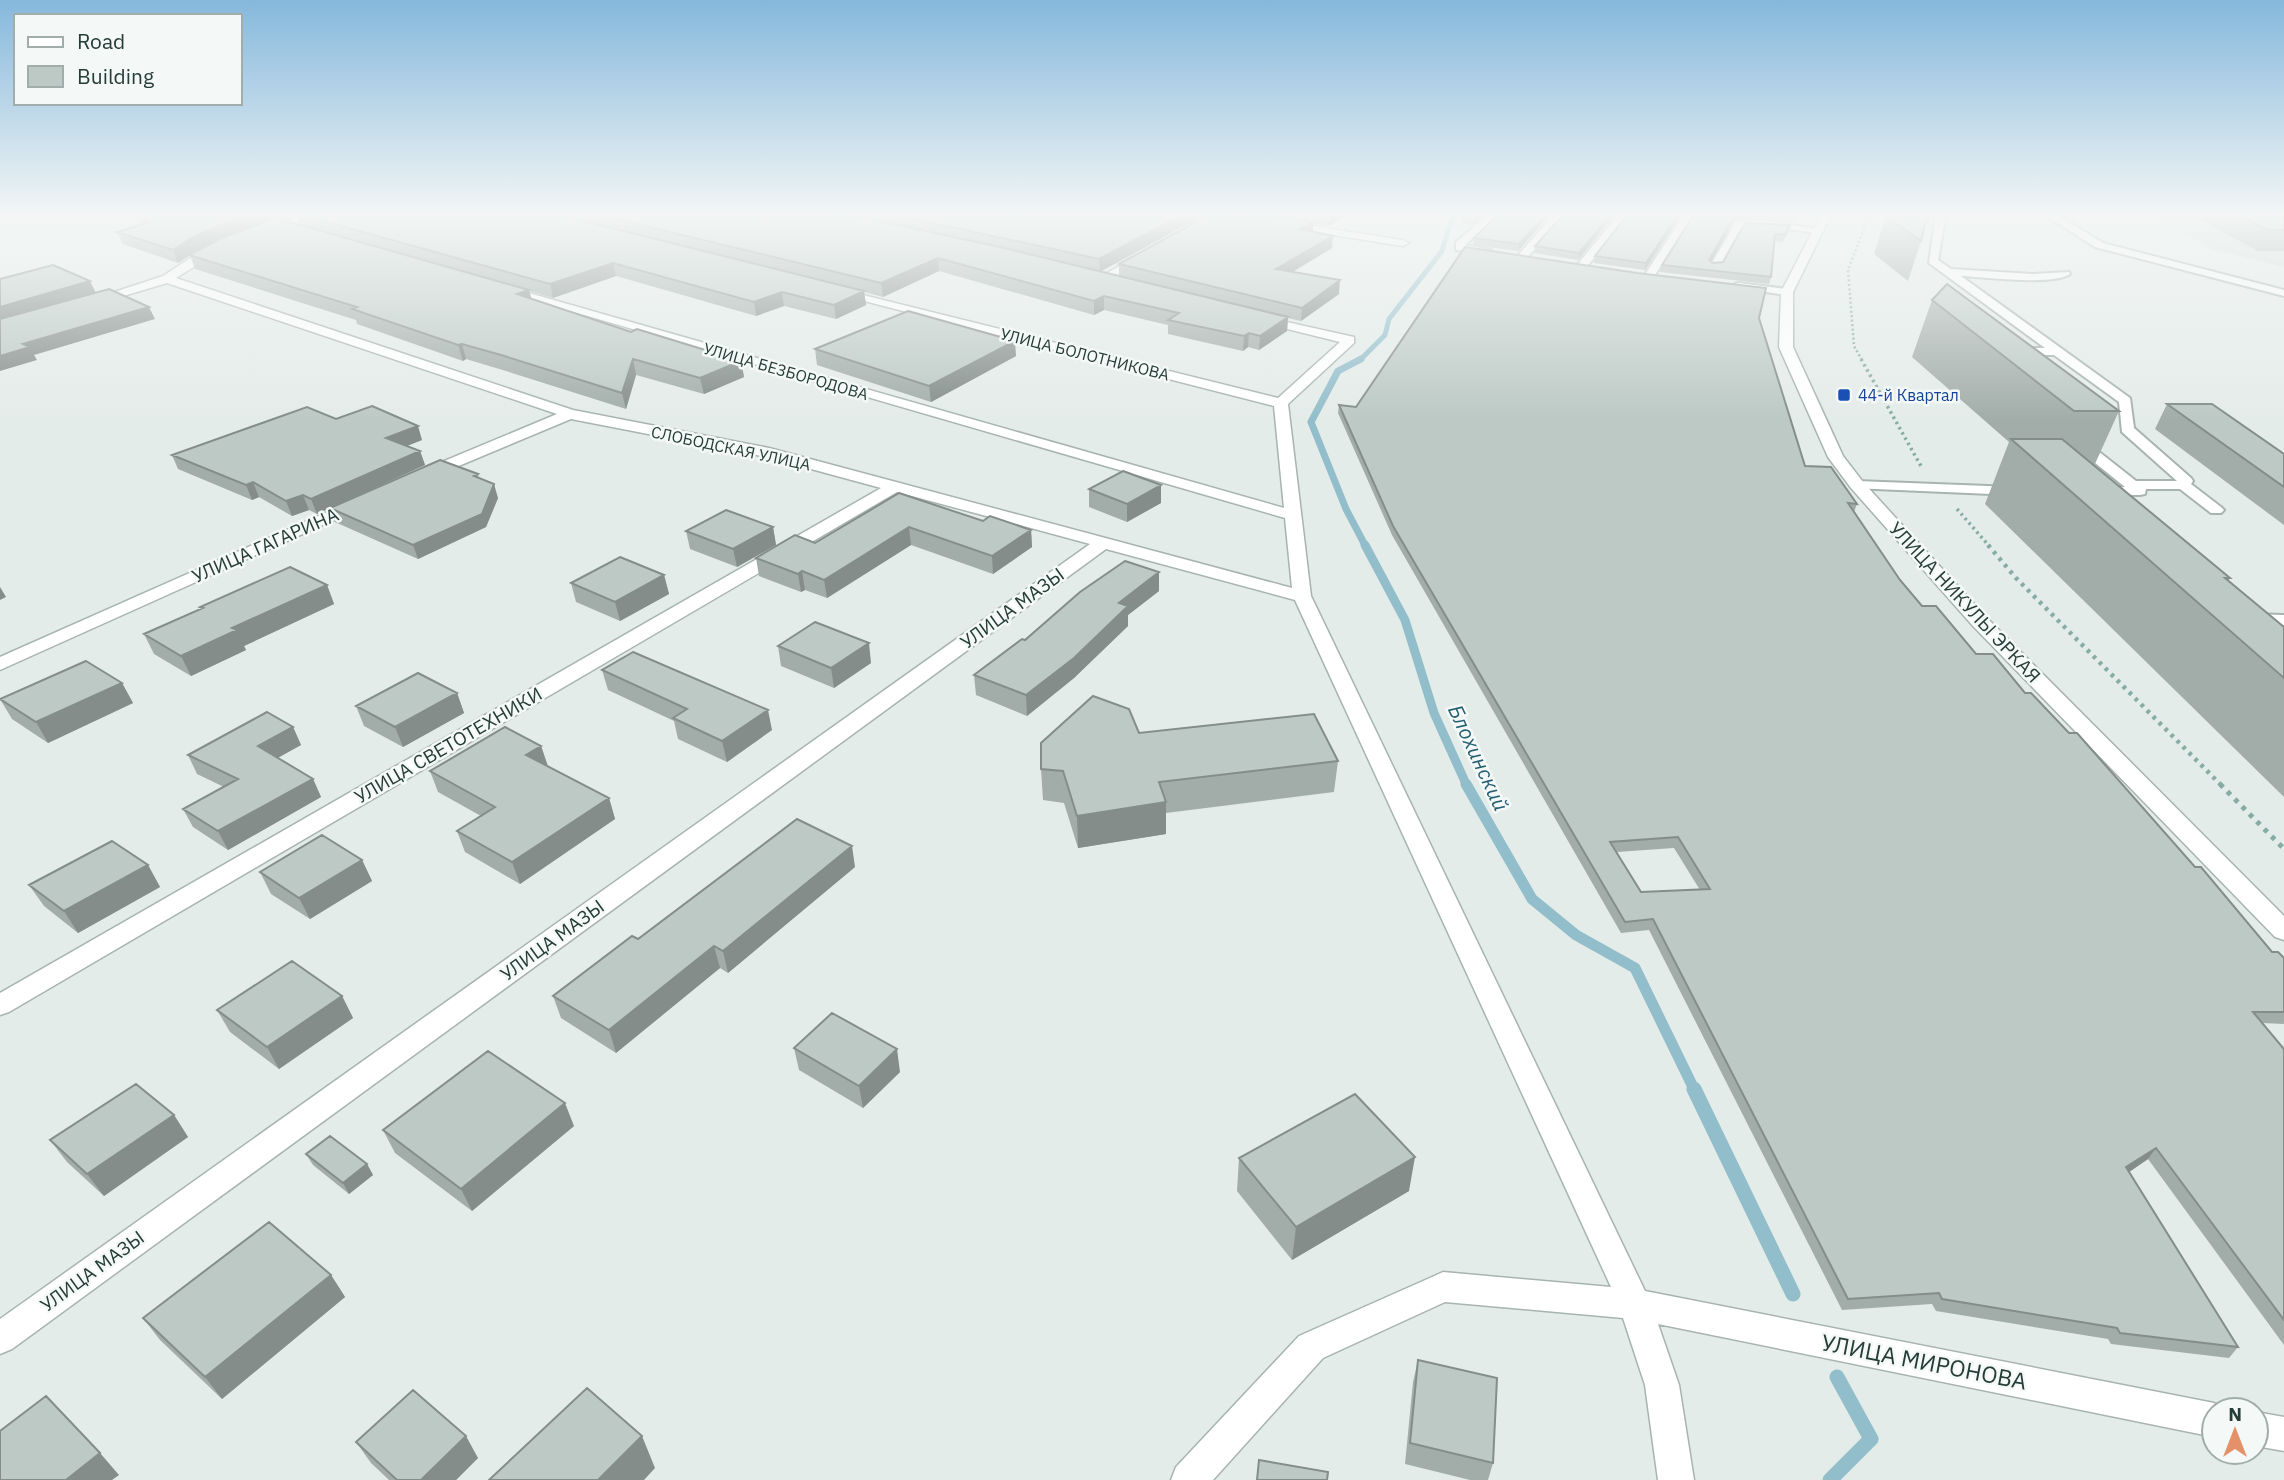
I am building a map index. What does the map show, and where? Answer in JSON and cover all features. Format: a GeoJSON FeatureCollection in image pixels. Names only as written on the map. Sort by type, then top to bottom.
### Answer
{"type":"FeatureCollection","features":[{"type":"Feature","properties":{"kind":"street"},"geometry":{"type":"LineString","coordinates":[[84,303],[156,282]]}},
{"type":"Feature","properties":{"kind":"street","name":"СЛОБОДСКАЯ УЛИЦА"},"geometry":{"type":"LineString","coordinates":[[176,282],[570,414],[769,453],[1302,596]]}},
{"type":"Feature","properties":{"kind":"street"},"geometry":{"type":"LineString","coordinates":[[1112,282],[1120,284]]}},
{"type":"Feature","properties":{"kind":"street","name":"УЛИЦА НИКУЛЫ ЭРКАЯ"},"geometry":{"type":"LineString","coordinates":[[1792,282],[1787,292],[1786,347],[1836,457],[1857,485],[1980,622],[2284,931]]}},
{"type":"Feature","properties":{"kind":"street","name":"УЛИЦА БЕЗБОРОДОВА"},"geometry":{"type":"LineString","coordinates":[[493,287],[1292,515]]}},
{"type":"Feature","properties":{"kind":"street","name":"УЛИЦА БОЛОТНИКОВА"},"geometry":{"type":"LineString","coordinates":[[825,289],[1281,404]]}},
{"type":"Feature","properties":{"kind":"street"},"geometry":{"type":"LineString","coordinates":[[1241,314],[1349,340],[1281,404],[1302,596],[1635,1304],[1662,1385],[1676,1480]]}},
{"type":"Feature","properties":{"kind":"street"},"geometry":{"type":"LineString","coordinates":[[407,482],[570,414]]}},
{"type":"Feature","properties":{"kind":"street","name":"УЛИЦА СВЕТОТЕХНИКИ"},"geometry":{"type":"LineString","coordinates":[[0,1005],[896,486]]}},
{"type":"Feature","properties":{"kind":"street","name":"УЛИЦА ГАГАРИНА"},"geometry":{"type":"LineString","coordinates":[[0,664],[369,499]]}},
{"type":"Feature","properties":{"kind":"street","name":"УЛИЦА МАЗЫ"},"geometry":{"type":"LineString","coordinates":[[0,1338],[1104,542]]}},
{"type":"Feature","properties":{"kind":"street","name":"УЛИЦА МИРОНОВА"},"geometry":{"type":"LineString","coordinates":[[1189,1480],[1311,1347],[1443,1287],[1635,1304],[2200,1417]]}},
{"type":"Feature","properties":{"kind":"lane"},"geometry":{"type":"LineString","coordinates":[[1962,282],[2125,401],[2127,429],[2180,475],[2186,481],[2183,485]]}},
{"type":"Feature","properties":{"kind":"lane"},"geometry":{"type":"LineString","coordinates":[[2242,282],[2284,293]]}},
{"type":"Feature","properties":{"kind":"lane"},"geometry":{"type":"LineString","coordinates":[[1727,284],[1787,292]]}},
{"type":"Feature","properties":{"kind":"lane"},"geometry":{"type":"LineString","coordinates":[[1992,353],[2057,351]]}},
{"type":"Feature","properties":{"kind":"lane"},"geometry":{"type":"LineString","coordinates":[[2069,435],[2140,491],[2092,492]]}},
{"type":"Feature","properties":{"kind":"lane"},"geometry":{"type":"LineString","coordinates":[[1857,485],[2029,491]]}},
{"type":"Feature","properties":{"kind":"lane"},"geometry":{"type":"LineString","coordinates":[[2131,485],[2183,485],[2216,510]]}},
{"type":"Feature","properties":{"kind":"lane"},"geometry":{"type":"LineString","coordinates":[[2234,619],[2284,620]]}},
{"type":"Feature","properties":{"kind":"path"},"geometry":{"type":"LineString","coordinates":[[1849,282],[1854,346],[1920,466],[2016,578],[2284,849]]}},
{"type":"Feature","properties":{"kind":"building"},"geometry":{"type":"Polygon","coordinates":[[[0,282],[86,282],[0,307],[0,282]]]}},
{"type":"Feature","properties":{"kind":"building"},"geometry":{"type":"Polygon","coordinates":[[[276,282],[501,282],[529,290],[517,294],[631,332],[637,329],[741,361],[700,378],[633,359],[622,393],[501,355],[458,345],[352,309],[357,307],[276,282]]]}},
{"type":"Feature","properties":{"kind":"building"},"geometry":{"type":"Polygon","coordinates":[[[682,282],[828,282],[864,291],[834,305],[782,292],[754,302],[682,282]]]}},
{"type":"Feature","properties":{"kind":"building"},"geometry":{"type":"Polygon","coordinates":[[[1025,282],[1144,282],[1288,317],[1260,336],[1249,333],[1244,336],[1168,320],[1179,313],[1104,296],[1094,301],[1025,282]]]}},
{"type":"Feature","properties":{"kind":"building"},"geometry":{"type":"Polygon","coordinates":[[[1194,282],[1337,282],[1302,308],[1194,282]]]}},
{"type":"Feature","properties":{"kind":"building"},"geometry":{"type":"Polygon","coordinates":[[[1441,282],[1715,282],[1766,288],[1759,318],[1805,466],[1831,467],[1857,504],[1848,503],[1900,580],[1922,606],[1936,606],[1976,654],[1993,654],[2025,693],[2031,693],[2069,733],[2077,733],[2195,867],[2201,867],[2272,952],[2278,952],[2284,958],[2284,1012],[2253,1012],[2284,1049],[2284,1320],[2156,1148],[2126,1167],[2238,1347],[2120,1333],[2117,1328],[1942,1299],[1939,1293],[1848,1299],[1653,919],[1625,922],[1393,526],[1339,405],[1356,407],[1441,282]],[[1678,837],[1610,842],[1641,892],[1710,889],[1678,837]]]}},
{"type":"Feature","properties":{"kind":"building"},"geometry":{"type":"Polygon","coordinates":[[[1947,284],[2119,411],[2074,411],[1932,300],[1947,284]]]}},
{"type":"Feature","properties":{"kind":"building"},"geometry":{"type":"Polygon","coordinates":[[[109,289],[149,307],[23,344],[30,347],[0,356],[0,319],[109,289]]]}},
{"type":"Feature","properties":{"kind":"building"},"geometry":{"type":"Polygon","coordinates":[[[908,311],[1015,341],[929,386],[815,349],[908,311]]]}},
{"type":"Feature","properties":{"kind":"building"},"geometry":{"type":"Polygon","coordinates":[[[2167,404],[2212,404],[2284,454],[2284,487],[2167,404]]]}},
{"type":"Feature","properties":{"kind":"building"},"geometry":{"type":"Polygon","coordinates":[[[372,406],[418,426],[386,438],[420,451],[311,499],[303,495],[286,501],[253,482],[246,485],[172,455],[307,407],[336,419],[372,406]]]}},
{"type":"Feature","properties":{"kind":"building"},"geometry":{"type":"Polygon","coordinates":[[[2011,439],[2062,439],[2230,578],[2225,578],[2284,627],[2284,678],[2011,439]]]}},
{"type":"Feature","properties":{"kind":"building"},"geometry":{"type":"Polygon","coordinates":[[[440,460],[478,474],[474,476],[494,484],[482,514],[413,545],[330,508],[440,460]]]}},
{"type":"Feature","properties":{"kind":"building"},"geometry":{"type":"Polygon","coordinates":[[[1123,471],[1161,485],[1127,504],[1089,489],[1123,471]]]}},
{"type":"Feature","properties":{"kind":"building"},"geometry":{"type":"Polygon","coordinates":[[[899,493],[983,521],[990,516],[1031,530],[992,556],[909,527],[824,580],[802,571],[798,574],[756,558],[795,535],[815,543],[899,493]]]}},
{"type":"Feature","properties":{"kind":"building"},"geometry":{"type":"Polygon","coordinates":[[[726,510],[773,527],[733,549],[686,531],[726,510]]]}},
{"type":"Feature","properties":{"kind":"building"},"geometry":{"type":"Polygon","coordinates":[[[620,557],[664,575],[615,602],[571,583],[620,557]]]}},
{"type":"Feature","properties":{"kind":"building"},"geometry":{"type":"Polygon","coordinates":[[[1125,561],[1159,572],[1119,603],[1128,606],[1074,658],[1026,695],[974,675],[1022,639],[1025,640],[1080,592],[1125,561]]]}},
{"type":"Feature","properties":{"kind":"building"},"geometry":{"type":"Polygon","coordinates":[[[290,567],[327,585],[232,628],[237,630],[181,656],[144,634],[203,608],[200,607],[290,567]]]}},
{"type":"Feature","properties":{"kind":"building"},"geometry":{"type":"Polygon","coordinates":[[[815,622],[869,643],[831,668],[778,646],[815,622]]]}},
{"type":"Feature","properties":{"kind":"building"},"geometry":{"type":"Polygon","coordinates":[[[633,652],[768,710],[722,741],[673,718],[687,709],[602,670],[633,652]]]}},
{"type":"Feature","properties":{"kind":"building"},"geometry":{"type":"Polygon","coordinates":[[[86,661],[122,683],[36,722],[0,699],[86,661]]]}},
{"type":"Feature","properties":{"kind":"building"},"geometry":{"type":"Polygon","coordinates":[[[418,673],[457,693],[395,727],[356,706],[418,673]]]}},
{"type":"Feature","properties":{"kind":"building"},"geometry":{"type":"Polygon","coordinates":[[[1093,696],[1129,709],[1139,733],[1314,714],[1338,761],[1159,782],[1166,802],[1077,816],[1063,771],[1041,769],[1041,743],[1093,696]]]}},
{"type":"Feature","properties":{"kind":"building"},"geometry":{"type":"Polygon","coordinates":[[[267,712],[293,727],[258,746],[313,779],[218,831],[183,809],[238,779],[188,755],[267,712]]]}},
{"type":"Feature","properties":{"kind":"building"},"geometry":{"type":"Polygon","coordinates":[[[505,727],[541,746],[526,755],[609,798],[512,862],[457,831],[495,807],[430,771],[505,727]]]}},
{"type":"Feature","properties":{"kind":"building"},"geometry":{"type":"Polygon","coordinates":[[[797,819],[852,846],[723,951],[714,946],[609,1030],[553,996],[632,936],[638,939],[797,819]]]}},
{"type":"Feature","properties":{"kind":"building"},"geometry":{"type":"Polygon","coordinates":[[[322,835],[362,860],[299,898],[260,872],[322,835]]]}},
{"type":"Feature","properties":{"kind":"building"},"geometry":{"type":"Polygon","coordinates":[[[112,841],[148,865],[64,911],[29,885],[112,841]]]}},
{"type":"Feature","properties":{"kind":"building"},"geometry":{"type":"Polygon","coordinates":[[[292,961],[342,996],[267,1047],[217,1010],[292,961]]]}},
{"type":"Feature","properties":{"kind":"building"},"geometry":{"type":"Polygon","coordinates":[[[832,1013],[897,1049],[859,1086],[794,1048],[832,1013]]]}},
{"type":"Feature","properties":{"kind":"building"},"geometry":{"type":"Polygon","coordinates":[[[488,1051],[565,1103],[461,1189],[383,1130],[488,1051]]]}},
{"type":"Feature","properties":{"kind":"building"},"geometry":{"type":"Polygon","coordinates":[[[136,1084],[174,1115],[87,1174],[50,1140],[136,1084]]]}},
{"type":"Feature","properties":{"kind":"building"},"geometry":{"type":"Polygon","coordinates":[[[1355,1094],[1415,1157],[1296,1227],[1239,1158],[1355,1094]]]}},
{"type":"Feature","properties":{"kind":"building"},"geometry":{"type":"Polygon","coordinates":[[[330,1136],[367,1164],[343,1183],[306,1154],[330,1136]]]}},
{"type":"Feature","properties":{"kind":"building"},"geometry":{"type":"Polygon","coordinates":[[[269,1222],[331,1275],[205,1377],[143,1318],[269,1222]]]}},
{"type":"Feature","properties":{"kind":"building"},"geometry":{"type":"Polygon","coordinates":[[[1418,1360],[1497,1378],[1493,1463],[1410,1443],[1418,1360]]]}},
{"type":"Feature","properties":{"kind":"building"},"geometry":{"type":"Polygon","coordinates":[[[587,1388],[642,1436],[598,1480],[489,1480],[587,1388]]]}},
{"type":"Feature","properties":{"kind":"building"},"geometry":{"type":"Polygon","coordinates":[[[413,1390],[466,1436],[421,1480],[397,1480],[356,1442],[413,1390]]]}},
{"type":"Feature","properties":{"kind":"building"},"geometry":{"type":"Polygon","coordinates":[[[46,1396],[100,1453],[66,1480],[0,1480],[0,1431],[46,1396]]]}},
{"type":"Feature","properties":{"kind":"building"},"geometry":{"type":"Polygon","coordinates":[[[1259,1460],[1328,1472],[1327,1480],[1257,1480],[1259,1460]]]}},
{"type":"Feature","properties":{"kind":"waterway","name":"Блохинский"},"geometry":{"type":"LineString","coordinates":[[1361,359],[1385,335],[1389,319],[1418,282]]}},
{"type":"Feature","properties":{"kind":"waterway","name":"Блохинский"},"geometry":{"type":"LineString","coordinates":[[1361,359],[1338,371],[1311,422],[1346,509],[1366,547]]}},
{"type":"Feature","properties":{"kind":"waterway","name":"Блохинский"},"geometry":{"type":"LineString","coordinates":[[1365,545],[1405,620],[1434,713],[1466,785]]}},
{"type":"Feature","properties":{"kind":"waterway","name":"Блохинский"},"geometry":{"type":"LineString","coordinates":[[1466,785],[1532,899],[1576,935],[1635,968],[1695,1091]]}},
{"type":"Feature","properties":{"kind":"waterway","name":"Блохинский"},"geometry":{"type":"LineString","coordinates":[[1694,1089],[1793,1294]]}},
{"type":"Feature","properties":{"kind":"waterway","name":"Блохинский"},"geometry":{"type":"LineString","coordinates":[[1830,1480],[1871,1439],[1837,1377]]}},
{"type":"Feature","properties":{"kind":"place","name":"44-й Квартал"},"geometry":{"type":"Point","coordinates":[1844,395]}}]}
